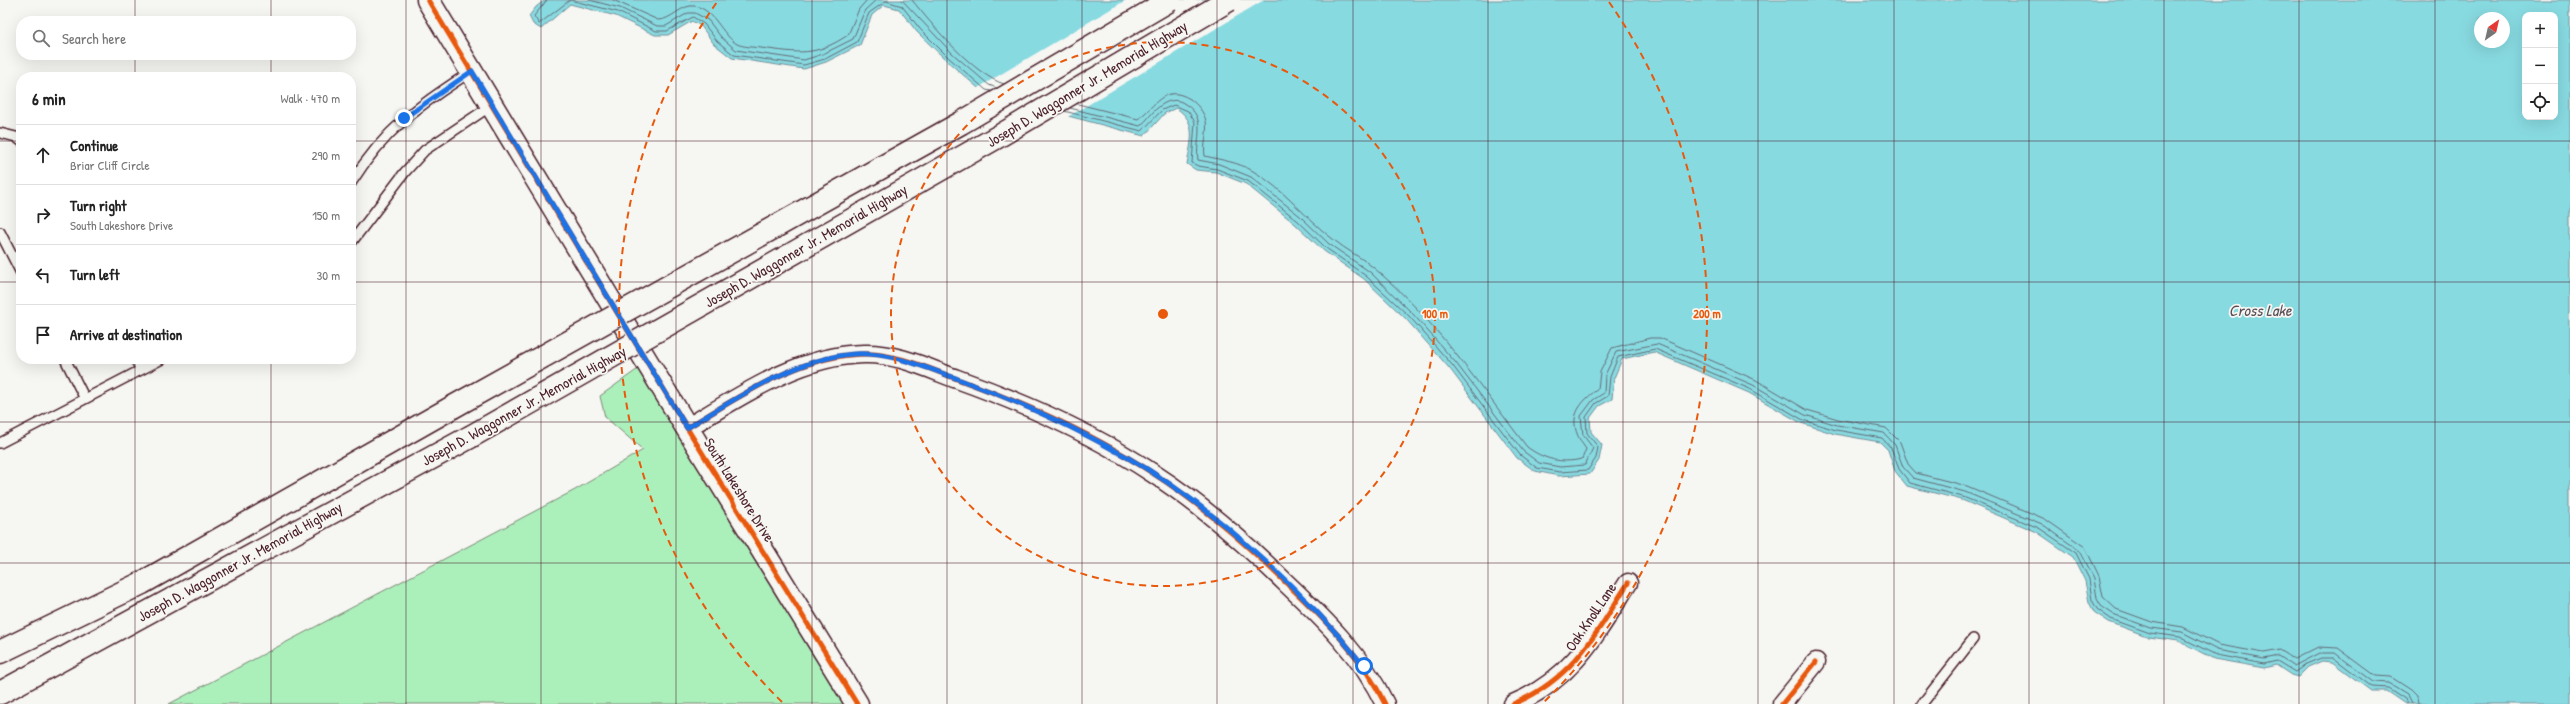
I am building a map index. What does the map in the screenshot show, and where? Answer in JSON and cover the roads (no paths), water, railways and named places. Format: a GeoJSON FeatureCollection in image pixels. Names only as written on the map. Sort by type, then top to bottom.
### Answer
{"type":"FeatureCollection","features":[{"type":"Feature","properties":{"kind":"main road","name":"South Lakeshore Drive"},"geometry":{"type":"LineString","coordinates":[[428,0],[687,428],[857,704]]}},
{"type":"Feature","properties":{"kind":"main road","name":"Joseph D. Waggonner Jr. Memorial Highway"},"geometry":{"type":"LineString","coordinates":[[0,652],[142,583],[960,122],[1170,0]]}},
{"type":"Feature","properties":{"kind":"main road","name":"Joseph D. Waggonner Jr. Memorial Highway"},"geometry":{"type":"LineString","coordinates":[[0,693],[470,437],[994,139],[1229,0]]}},
{"type":"Feature","properties":{"kind":"street"},"geometry":{"type":"LineString","coordinates":[[687,428],[734,400],[799,368],[838,357],[867,354],[895,357],[969,383],[1078,431],[1125,456],[1201,508],[1256,554],[1319,614],[1364,666],[1384,704]]}},
{"type":"Feature","properties":{"kind":"street","name":"Oak Knoll Lane"},"geometry":{"type":"LineString","coordinates":[[1513,704],[1554,681],[1582,655],[1628,583]]}},
{"type":"Feature","properties":{"kind":"street"},"geometry":{"type":"LineString","coordinates":[[1782,704],[1816,662]]}},
{"type":"Feature","properties":{"kind":"lane"},"geometry":{"type":"LineString","coordinates":[[356,176],[374,150],[396,124],[431,97],[472,71]]}},
{"type":"Feature","properties":{"kind":"lane"},"geometry":{"type":"LineString","coordinates":[[356,236],[404,172],[425,150],[492,105]]}},
{"type":"Feature","properties":{"kind":"lane"},"geometry":{"type":"LineString","coordinates":[[0,133],[16,137]]}},
{"type":"Feature","properties":{"kind":"lane"},"geometry":{"type":"LineString","coordinates":[[0,232],[16,263]]}},
{"type":"Feature","properties":{"kind":"lane"},"geometry":{"type":"LineString","coordinates":[[68,364],[85,399]]}},
{"type":"Feature","properties":{"kind":"lane"},"geometry":{"type":"LineString","coordinates":[[137,364],[140,370]]}},
{"type":"Feature","properties":{"kind":"lane"},"geometry":{"type":"LineString","coordinates":[[0,443],[152,364]]}},
{"type":"Feature","properties":{"kind":"lane"},"geometry":{"type":"LineString","coordinates":[[1922,704],[1973,639]]}},
{"type":"Feature","properties":{"kind":"water","name":"Cross Lake"},"geometry":{"type":"Polygon","coordinates":[[[545,0],[2570,0],[2570,704],[2405,704],[2386,691],[2371,691],[2332,662],[2322,661],[2308,667],[2298,677],[2291,675],[2276,665],[2264,668],[2214,659],[2179,641],[2149,637],[2109,622],[2094,612],[2089,602],[2085,581],[2073,557],[2037,532],[1962,500],[1907,486],[1895,471],[1888,450],[1880,442],[1835,434],[1801,423],[1749,393],[1654,352],[1622,359],[1614,378],[1612,399],[1599,406],[1590,418],[1591,432],[1602,445],[1599,460],[1590,474],[1559,476],[1535,471],[1517,458],[1450,369],[1406,319],[1364,279],[1324,251],[1294,223],[1246,184],[1216,172],[1196,170],[1187,164],[1191,133],[1188,119],[1183,113],[1176,108],[1165,113],[1144,136],[985,94],[917,32],[899,9],[884,5],[872,15],[860,45],[826,62],[804,69],[732,58],[714,44],[701,26],[692,21],[668,35],[655,35],[616,16],[570,4],[541,29],[533,24],[529,16],[536,7],[545,0]]]}}]}
